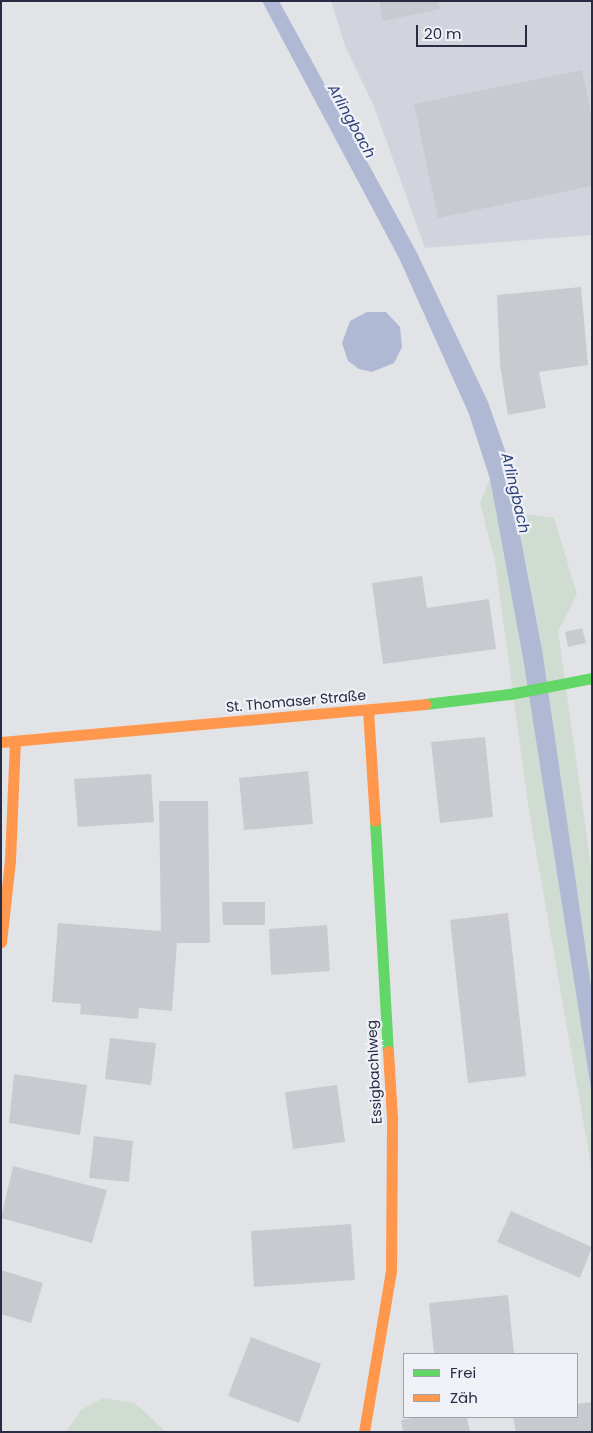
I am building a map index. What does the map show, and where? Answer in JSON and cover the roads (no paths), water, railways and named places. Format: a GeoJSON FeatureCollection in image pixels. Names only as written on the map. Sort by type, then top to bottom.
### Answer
{"type":"FeatureCollection","features":[{"type":"Feature","properties":{"kind":"street","name":"St. Thomaser Straße"},"geometry":{"type":"LineString","coordinates":[[1,742],[368,710],[510,694],[592,678]]}},
{"type":"Feature","properties":{"kind":"street","name":"Essigbachlweg"},"geometry":{"type":"LineString","coordinates":[[364,1432],[391,1271],[392,1118],[368,710]]}},
{"type":"Feature","properties":{"kind":"street"},"geometry":{"type":"LineString","coordinates":[[1,942],[10,860],[14,742]]}},
{"type":"Feature","properties":{"kind":"water","name":"Arlingbach"},"geometry":{"type":"Polygon","coordinates":[[[262,1],[279,1],[416,251],[488,402],[515,479],[518,523],[543,655],[592,993],[592,1095],[523,658],[490,479],[469,414],[399,258],[262,1]]]}},
{"type":"Feature","properties":{"kind":"water"},"geometry":{"type":"Polygon","coordinates":[[[367,312],[386,312],[400,327],[402,347],[394,363],[372,372],[359,369],[348,361],[342,343],[350,321],[367,312]]]}}]}
